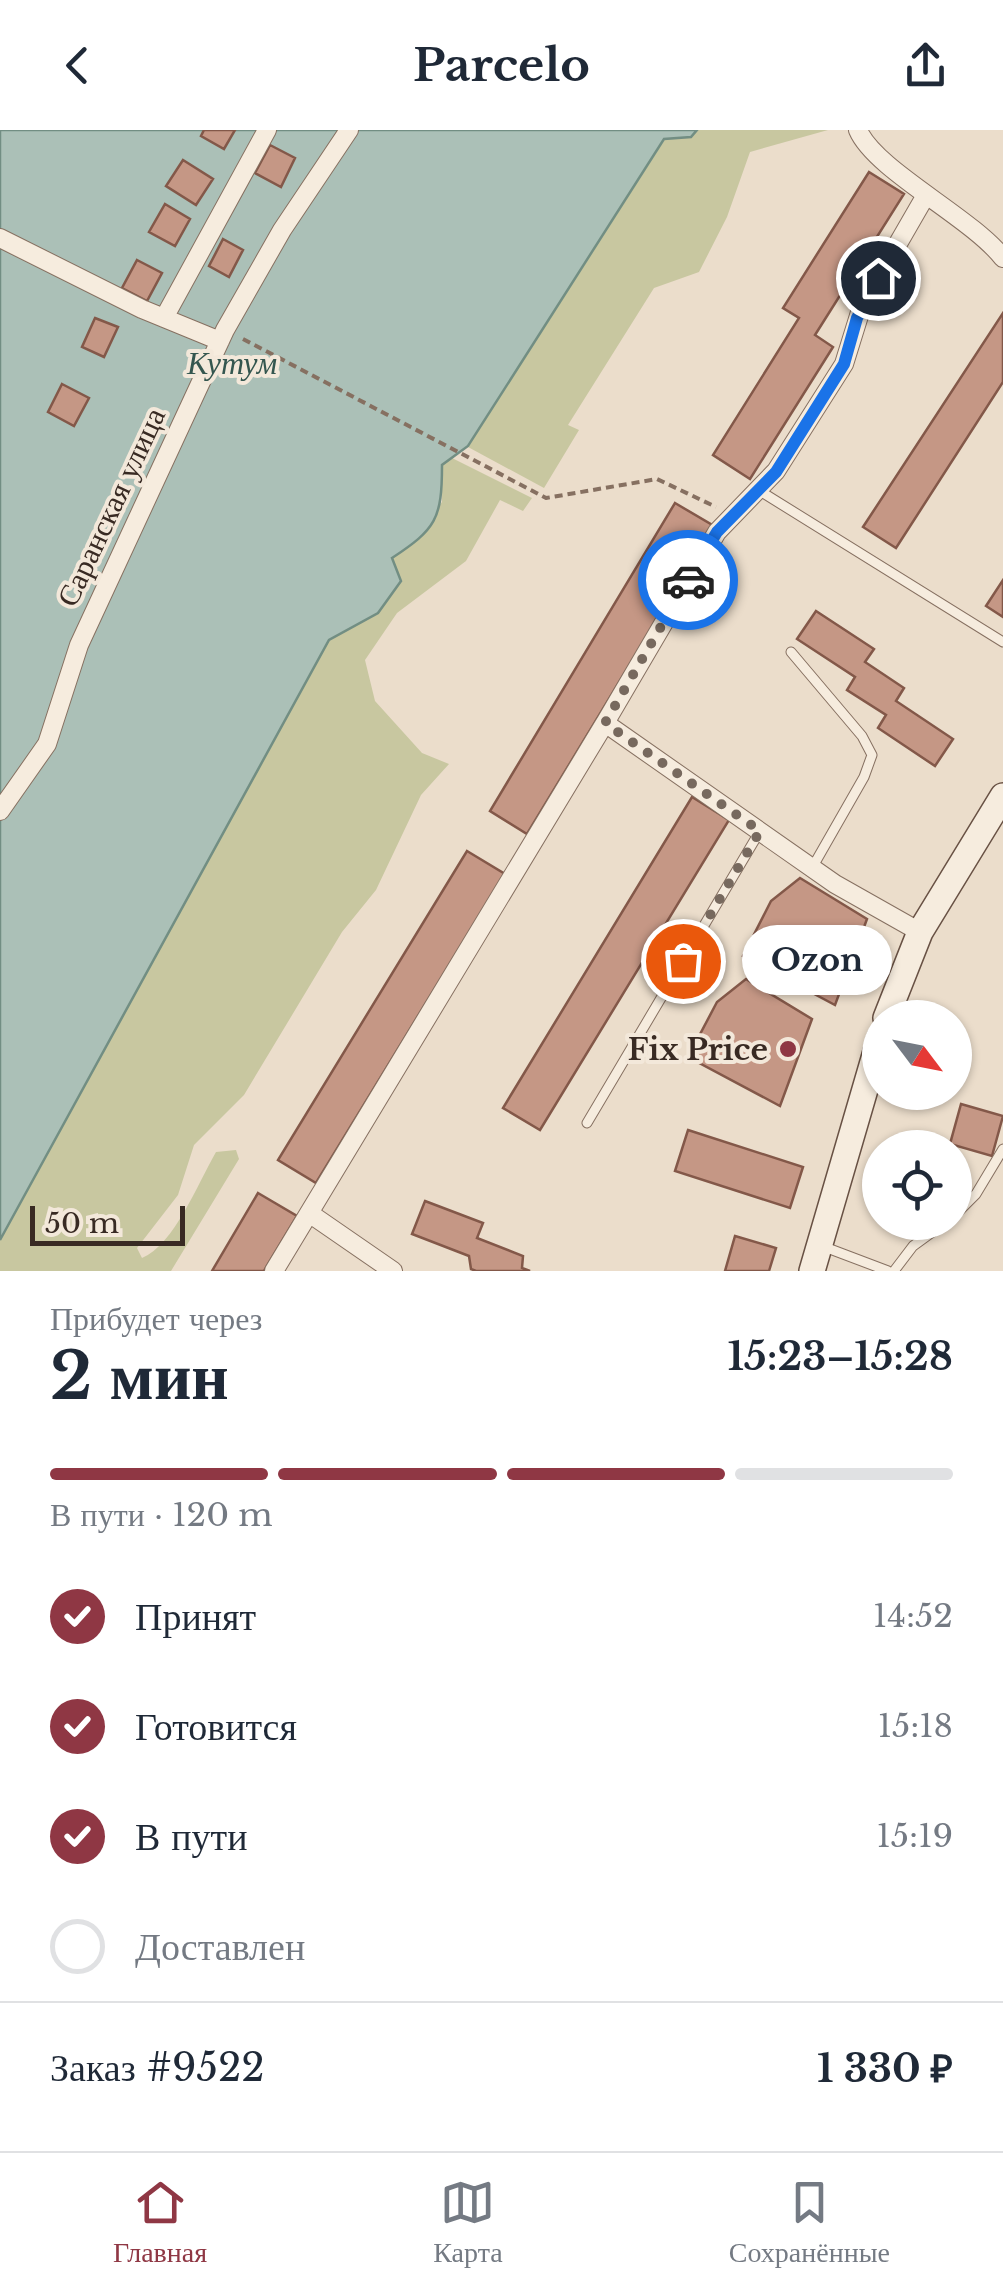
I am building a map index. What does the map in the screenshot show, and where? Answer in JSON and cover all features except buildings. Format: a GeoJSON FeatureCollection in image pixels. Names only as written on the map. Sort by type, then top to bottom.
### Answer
{"type":"FeatureCollection","features":[{"type":"Feature","properties":{"kind":"main road"},"geometry":{"type":"LineString","coordinates":[[893,1000],[920,932],[1003,796]]}},
{"type":"Feature","properties":{"kind":"main road"},"geometry":{"type":"LineString","coordinates":[[812,1271],[862,1100]]}},
{"type":"Feature","properties":{"kind":"street"},"geometry":{"type":"LineString","coordinates":[[164,318],[267,130]]}},
{"type":"Feature","properties":{"kind":"street","name":"Саранская улица"},"geometry":{"type":"LineString","coordinates":[[2,804],[48,744],[79,644],[223,336],[282,230],[350,130]]}},
{"type":"Feature","properties":{"kind":"street"},"geometry":{"type":"LineString","coordinates":[[859,134],[926,194],[979,231],[1003,258]]}},
{"type":"Feature","properties":{"kind":"street"},"geometry":{"type":"LineString","coordinates":[[274,1271],[702,556],[733,515],[760,491],[844,364],[862,306],[926,194]]}},
{"type":"Feature","properties":{"kind":"street"},"geometry":{"type":"LineString","coordinates":[[0,238],[164,318],[223,336]]}},
{"type":"Feature","properties":{"kind":"street"},"geometry":{"type":"LineString","coordinates":[[605,723],[812,868],[877,911],[920,932]]}},
{"type":"Feature","properties":{"kind":"street"},"geometry":{"type":"LineString","coordinates":[[309,1213],[393,1271]]}},
{"type":"Feature","properties":{"kind":"lane"},"geometry":{"type":"LineString","coordinates":[[760,491],[1003,642]]}},
{"type":"Feature","properties":{"kind":"lane"},"geometry":{"type":"LineString","coordinates":[[791,652],[862,736],[872,755],[864,777],[812,868]]}},
{"type":"Feature","properties":{"kind":"lane"},"geometry":{"type":"LineString","coordinates":[[586,1124],[760,831]]}},
{"type":"Feature","properties":{"kind":"lane"},"geometry":{"type":"LineString","coordinates":[[972,1198],[1003,1149]]}},
{"type":"Feature","properties":{"kind":"lane"},"geometry":{"type":"LineString","coordinates":[[820,1245],[891,1271],[921,1240]]}},
{"type":"Feature","properties":{"kind":"path"},"geometry":{"type":"LineString","coordinates":[[223,336],[268,352],[546,498],[657,479],[733,515]]}},
{"type":"Feature","properties":{"kind":"green space"},"geometry":{"type":"Polygon","coordinates":[[[697,130],[828,130],[750,152],[727,217],[699,272],[654,288],[568,425],[579,430],[544,488],[468,447],[665,139],[691,137],[697,130]]]}},
{"type":"Feature","properties":{"kind":"green space"},"geometry":{"type":"Polygon","coordinates":[[[452,458],[532,498],[523,511],[500,500],[466,561],[397,613],[365,660],[375,701],[422,753],[449,764],[421,795],[376,890],[342,932],[244,1095],[194,1145],[178,1195],[137,1248],[142,1258],[154,1251],[175,1227],[216,1152],[236,1150],[239,1159],[171,1271],[0,1271],[0,1240],[329,640],[378,613],[391,558],[442,502],[442,465],[452,458]]]}},
{"type":"Feature","properties":{"kind":"water","name":"Кутум"},"geometry":{"type":"Polygon","coordinates":[[[0,130],[697,130],[691,137],[664,139],[468,446],[442,465],[434,521],[392,558],[401,581],[378,613],[329,640],[0,1240],[0,130]]]}},
{"type":"Feature","properties":{"kind":"way so far"},"geometry":{"type":"LineString","coordinates":[[683,961],[760,831],[605,723],[688,580]]}},
{"type":"Feature","properties":{"kind":"place","name":"Ozon"},"geometry":{"type":"Point","coordinates":[683,961]}},
{"type":"Feature","properties":{"kind":"place","name":"Fix Price"},"geometry":{"type":"Point","coordinates":[788,1049]}},
{"type":"Feature","properties":{"kind":"route"},"geometry":{"type":"LineString","coordinates":[[688,580],[717,532],[776,472],[844,364],[857,318],[878,278]]}}]}
